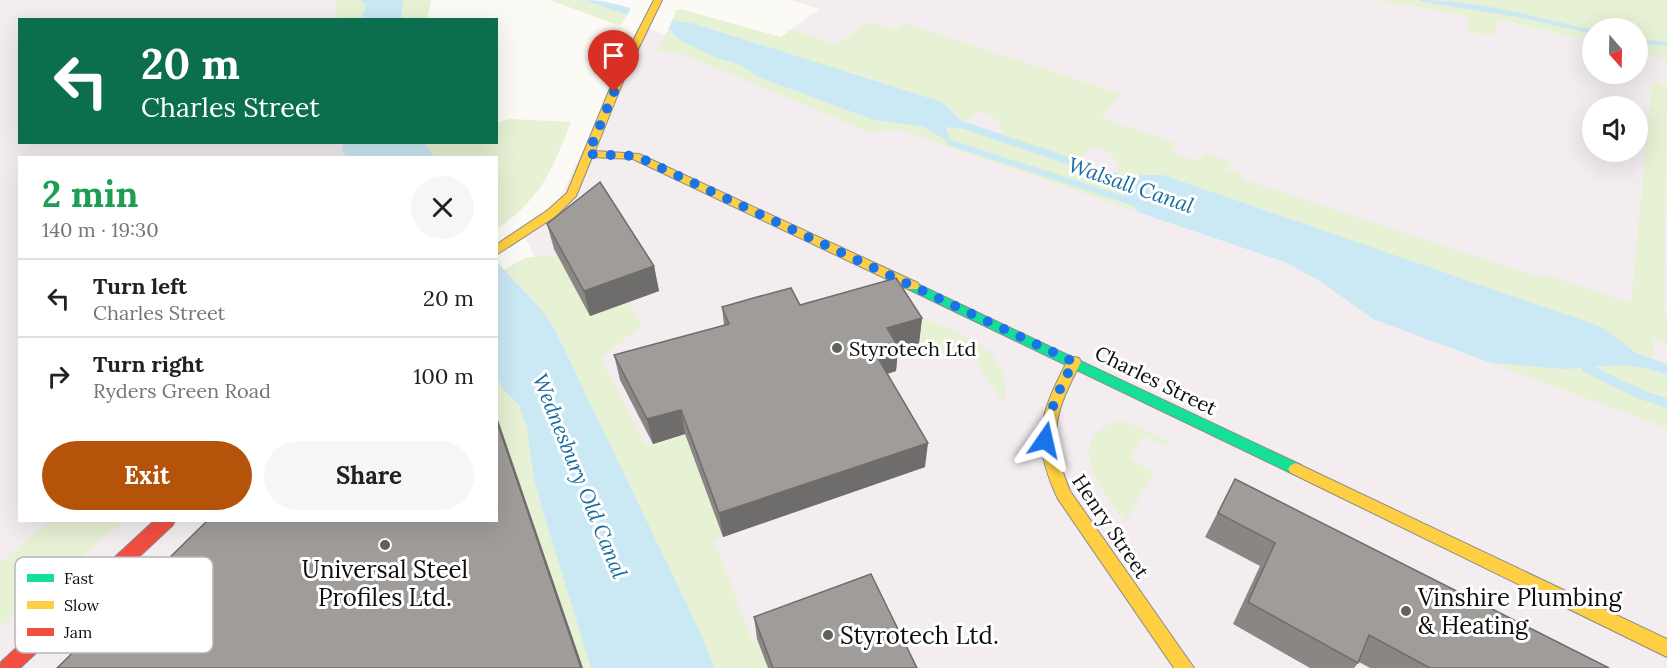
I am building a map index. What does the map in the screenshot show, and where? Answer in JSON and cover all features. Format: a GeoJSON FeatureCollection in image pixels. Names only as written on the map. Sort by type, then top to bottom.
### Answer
{"type":"FeatureCollection","features":[{"type":"Feature","properties":{"kind":"street"},"geometry":{"type":"LineString","coordinates":[[498,250],[552,213],[572,194],[621,74],[657,2]]}},
{"type":"Feature","properties":{"kind":"street","name":"Charles Street"},"geometry":{"type":"LineString","coordinates":[[588,154],[636,156],[1074,362],[1667,648]]}},
{"type":"Feature","properties":{"kind":"street","name":"Henry Street"},"geometry":{"type":"LineString","coordinates":[[1074,362],[1056,394],[1048,419],[1045,440],[1050,466],[1064,494],[1185,668]]}},
{"type":"Feature","properties":{"kind":"street"},"geometry":{"type":"LineString","coordinates":[[127,557],[165,522]]}},
{"type":"Feature","properties":{"kind":"street"},"geometry":{"type":"LineString","coordinates":[[8,668],[24,653]]}},
{"type":"Feature","properties":{"kind":"shaded area"},"geometry":{"type":"Polygon","coordinates":[[[0,0],[378,0],[378,18],[18,18],[18,144],[390,144],[402,156],[18,156],[18,522],[498,522],[498,273],[525,258],[535,257],[523,233],[552,213],[644,26],[665,35],[669,27],[757,55],[819,9],[791,0],[1376,0],[1468,16],[1469,31],[1498,20],[1582,39],[1582,84],[1648,84],[1648,55],[1667,60],[1667,668],[0,668],[0,0]]]}},
{"type":"Feature","properties":{"kind":"green space"},"geometry":{"type":"Polygon","coordinates":[[[336,0],[361,0],[366,5],[361,18],[337,18],[336,0]]]}},
{"type":"Feature","properties":{"kind":"green space"},"geometry":{"type":"Polygon","coordinates":[[[403,0],[431,0],[427,18],[402,18],[403,0]]]}},
{"type":"Feature","properties":{"kind":"green space"},"geometry":{"type":"Polygon","coordinates":[[[550,0],[584,0],[627,15],[620,26],[550,0]]]}},
{"type":"Feature","properties":{"kind":"green space"},"geometry":{"type":"Polygon","coordinates":[[[1376,0],[1667,0],[1667,60],[1648,55],[1648,18],[1582,18],[1582,39],[1499,20],[1493,36],[1469,32],[1467,16],[1376,0]]]}},
{"type":"Feature","properties":{"kind":"green space"},"geometry":{"type":"Polygon","coordinates":[[[681,9],[781,37],[791,29],[836,45],[869,22],[895,30],[905,23],[1121,94],[1101,118],[1177,143],[1171,152],[1198,161],[1205,153],[1232,162],[1227,170],[1244,175],[1242,179],[1541,278],[1543,274],[1631,303],[1644,162],[1648,162],[1648,124],[1652,82],[1667,86],[1664,311],[1667,316],[1667,344],[1654,339],[1653,359],[1636,353],[1602,327],[1163,175],[1130,177],[1116,173],[1119,167],[1115,158],[1097,147],[1092,146],[1079,161],[1002,135],[999,122],[992,116],[979,111],[966,123],[942,102],[692,23],[672,21],[676,10],[681,9]]]}},
{"type":"Feature","properties":{"kind":"green space"},"geometry":{"type":"Polygon","coordinates":[[[668,29],[679,39],[714,57],[738,64],[759,77],[871,119],[924,127],[951,142],[946,127],[963,129],[1107,178],[1117,186],[1138,212],[897,129],[872,133],[682,54],[657,51],[668,29]]]}},
{"type":"Feature","properties":{"kind":"green space"},"geometry":{"type":"Polygon","coordinates":[[[510,119],[571,122],[544,182],[525,205],[498,228],[498,156],[434,156],[426,144],[498,144],[498,123],[510,119]]]}},
{"type":"Feature","properties":{"kind":"green space"},"geometry":{"type":"Polygon","coordinates":[[[557,255],[628,302],[642,325],[601,359],[646,446],[686,434],[723,537],[714,540],[752,640],[757,639],[768,668],[714,668],[703,638],[554,328],[532,299],[504,270],[527,258],[557,255]]]}},
{"type":"Feature","properties":{"kind":"green space"},"geometry":{"type":"Polygon","coordinates":[[[907,315],[917,315],[966,336],[993,356],[1002,369],[1006,385],[1004,404],[968,350],[935,359],[907,315]]]}},
{"type":"Feature","properties":{"kind":"green space"},"geometry":{"type":"Polygon","coordinates":[[[1491,363],[1566,369],[1622,365],[1646,368],[1667,375],[1667,428],[1491,363]]]}},
{"type":"Feature","properties":{"kind":"green space"},"geometry":{"type":"Polygon","coordinates":[[[498,381],[503,390],[519,405],[528,428],[534,479],[591,668],[583,668],[498,420],[498,381]]]}},
{"type":"Feature","properties":{"kind":"green space"},"geometry":{"type":"Polygon","coordinates":[[[1122,420],[1168,441],[1165,446],[1144,436],[1129,459],[1154,472],[1126,522],[1098,481],[1091,466],[1089,452],[1092,439],[1103,428],[1122,420]]]}},
{"type":"Feature","properties":{"kind":"green space"},"geometry":{"type":"Polygon","coordinates":[[[49,522],[122,522],[81,557],[15,557],[15,614],[0,627],[0,563],[49,522]]]}},
{"type":"Feature","properties":{"kind":"water"},"geometry":{"type":"Polygon","coordinates":[[[361,0],[403,0],[402,18],[361,18],[366,5],[361,0]]]}},
{"type":"Feature","properties":{"kind":"water","name":"Walsall Canal"},"geometry":{"type":"Polygon","coordinates":[[[584,0],[611,3],[692,23],[942,102],[962,121],[1122,175],[1163,175],[1602,327],[1636,353],[1667,364],[1667,375],[1646,368],[1622,365],[1566,369],[1491,363],[1373,319],[1320,281],[1285,262],[1138,212],[1117,186],[1107,178],[963,129],[946,127],[951,143],[924,127],[871,119],[759,77],[738,64],[714,57],[678,39],[670,30],[584,0]]]}},
{"type":"Feature","properties":{"kind":"water"},"geometry":{"type":"Polygon","coordinates":[[[343,144],[426,144],[434,156],[347,156],[342,152],[343,144]]]}},
{"type":"Feature","properties":{"kind":"water","name":"Wednesbury Old Canal"},"geometry":{"type":"Polygon","coordinates":[[[498,262],[554,328],[703,638],[714,668],[591,668],[534,479],[527,428],[519,405],[503,390],[498,379],[498,262]]]}},
{"type":"Feature","properties":{"kind":"pier"},"geometry":{"type":"Polygon","coordinates":[[[632,6],[673,18],[667,33],[626,18],[632,6]]]}},
{"type":"Feature","properties":{"kind":"building"},"geometry":{"type":"Polygon","coordinates":[[[600,182],[654,266],[584,291],[547,224],[600,182]]]}},
{"type":"Feature","properties":{"kind":"building"},"geometry":{"type":"Polygon","coordinates":[[[896,278],[922,318],[887,328],[898,346],[875,353],[928,443],[719,513],[681,410],[647,419],[614,355],[729,324],[722,307],[757,297],[791,288],[800,305],[896,278]]]}},
{"type":"Feature","properties":{"kind":"building","name":"Universal Steel Profiles Ltd."},"geometry":{"type":"Polygon","coordinates":[[[498,425],[581,668],[57,668],[72,653],[213,653],[213,557],[170,557],[206,522],[498,522],[498,425]]]}},
{"type":"Feature","properties":{"kind":"building"},"geometry":{"type":"Polygon","coordinates":[[[1235,479],[1609,668],[1430,668],[1369,635],[1358,663],[1248,602],[1275,543],[1218,513],[1235,479]]]}},
{"type":"Feature","properties":{"kind":"building","name":"Styrotech Ltd."},"geometry":{"type":"Polygon","coordinates":[[[871,574],[917,668],[773,668],[754,617],[871,574]]]}},
{"type":"Feature","properties":{"kind":"waterway"},"geometry":{"type":"LineString","coordinates":[[1422,0],[1518,15],[1582,30]]}},
{"type":"Feature","properties":{"kind":"waterway"},"geometry":{"type":"LineString","coordinates":[[1648,42],[1666,44]]}},
{"type":"Feature","properties":{"kind":"waterway","name":"Walsall Canal"},"geometry":{"type":"LineString","coordinates":[[951,143],[1132,202]]}},
{"type":"Feature","properties":{"kind":"waterway"},"geometry":{"type":"LineString","coordinates":[[1588,369],[1642,395],[1667,403]]}},
{"type":"Feature","properties":{"kind":"traffic: fast"},"geometry":{"type":"LineString","coordinates":[[913,286],[1296,469]]}},
{"type":"Feature","properties":{"kind":"traffic: slow"},"geometry":{"type":"LineString","coordinates":[[498,250],[552,213],[572,194],[621,74],[658,0]]}},
{"type":"Feature","properties":{"kind":"traffic: slow"},"geometry":{"type":"LineString","coordinates":[[588,154],[635,156],[913,286]]}},
{"type":"Feature","properties":{"kind":"traffic: slow"},"geometry":{"type":"LineString","coordinates":[[1074,362],[1056,398],[1048,426],[1050,456],[1056,474],[1064,494],[1185,668]]}},
{"type":"Feature","properties":{"kind":"traffic: slow"},"geometry":{"type":"LineString","coordinates":[[1296,469],[1667,648]]}},
{"type":"Feature","properties":{"kind":"traffic: jam"},"geometry":{"type":"LineString","coordinates":[[127,557],[165,522]]}},
{"type":"Feature","properties":{"kind":"traffic: jam"},"geometry":{"type":"LineString","coordinates":[[7,668],[23,653]]}},
{"type":"Feature","properties":{"kind":"place","name":"Styrotech Ltd"},"geometry":{"type":"Point","coordinates":[837,348]}},
{"type":"Feature","properties":{"kind":"place","name":"Universal Steel Profiles Ltd."},"geometry":{"type":"Point","coordinates":[385,545]}},
{"type":"Feature","properties":{"kind":"place","name":"Vinshire Plumbing & Heating"},"geometry":{"type":"Point","coordinates":[1406,611]}},
{"type":"Feature","properties":{"kind":"place","name":"Styrotech Ltd."},"geometry":{"type":"Point","coordinates":[828,635]}},
{"type":"Feature","properties":{"kind":"route"},"geometry":{"type":"LineString","coordinates":[[614,92],[588,154],[636,156],[1074,362],[1056,394],[1048,419],[1045,440]]}}]}
